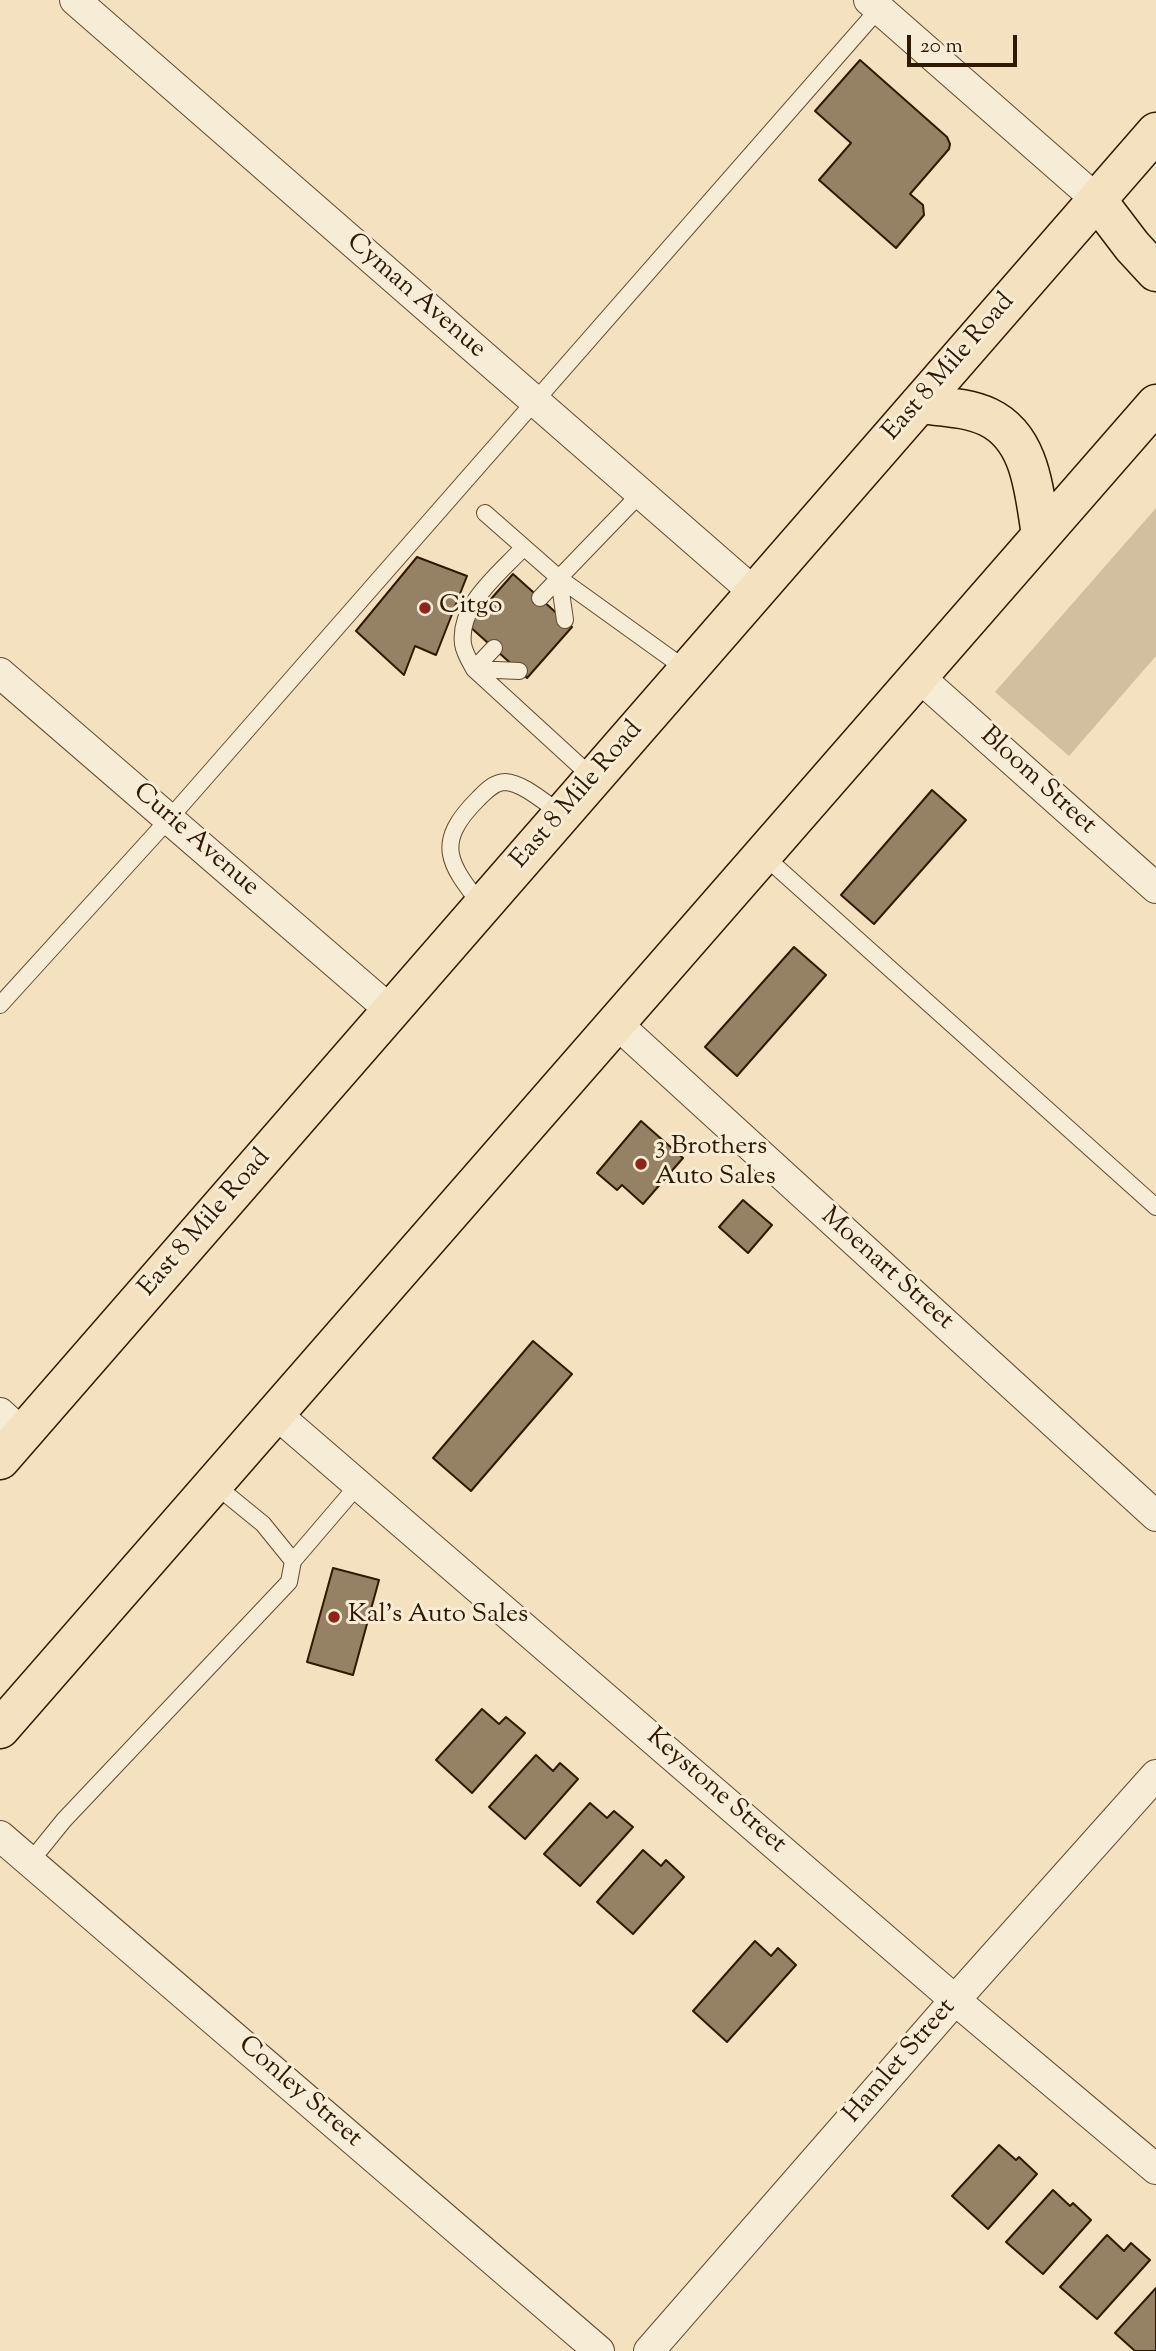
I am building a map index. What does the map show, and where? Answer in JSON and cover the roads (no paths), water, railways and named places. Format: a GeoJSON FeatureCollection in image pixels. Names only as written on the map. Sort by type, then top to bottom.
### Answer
{"type":"FeatureCollection","features":[{"type":"Feature","properties":{"kind":"highway","name":"East 8 Mile Road"},"geometry":{"type":"LineString","coordinates":[[8,1436],[482,906],[1156,132]]}},
{"type":"Feature","properties":{"kind":"highway"},"geometry":{"type":"LineString","coordinates":[[1097,200],[1156,272]]}},
{"type":"Feature","properties":{"kind":"highway"},"geometry":{"type":"LineString","coordinates":[[919,404],[964,409],[989,417],[1006,430],[1022,449],[1031,474],[1041,535]]}},
{"type":"Feature","properties":{"kind":"highway"},"geometry":{"type":"LineString","coordinates":[[0,1729],[1156,404]]}},
{"type":"Feature","properties":{"kind":"street","name":"Cyman Avenue"},"geometry":{"type":"LineString","coordinates":[[75,0],[755,593]]}},
{"type":"Feature","properties":{"kind":"street"},"geometry":{"type":"LineString","coordinates":[[879,3],[1097,200]]}},
{"type":"Feature","properties":{"kind":"street","name":"Curie Avenue"},"geometry":{"type":"LineString","coordinates":[[0,673],[390,1010]]}},
{"type":"Feature","properties":{"kind":"street","name":"Bloom Street"},"geometry":{"type":"LineString","coordinates":[[918,676],[1156,888]]}},
{"type":"Feature","properties":{"kind":"street","name":"Moenart Street"},"geometry":{"type":"LineString","coordinates":[[615,1023],[1156,1516]]}},
{"type":"Feature","properties":{"kind":"street","name":"Keystone Street"},"geometry":{"type":"LineString","coordinates":[[275,1413],[1156,2169]]}},
{"type":"Feature","properties":{"kind":"street","name":"Hamlet Street"},"geometry":{"type":"LineString","coordinates":[[649,2351],[1156,1775]]}},
{"type":"Feature","properties":{"kind":"street","name":"Conley Street"},"geometry":{"type":"LineString","coordinates":[[0,1836],[599,2351]]}},
{"type":"Feature","properties":{"kind":"lane"},"geometry":{"type":"LineString","coordinates":[[0,1005],[169,819],[536,402],[879,3]]}},
{"type":"Feature","properties":{"kind":"lane"},"geometry":{"type":"LineString","coordinates":[[540,598],[641,493]]}},
{"type":"Feature","properties":{"kind":"lane"},"geometry":{"type":"LineString","coordinates":[[485,513],[559,579],[687,670]]}},
{"type":"Feature","properties":{"kind":"lane"},"geometry":{"type":"LineString","coordinates":[[523,548],[472,604],[463,627],[463,646],[474,669],[593,778]]}},
{"type":"Feature","properties":{"kind":"lane"},"geometry":{"type":"LineString","coordinates":[[559,579],[565,620]]}},
{"type":"Feature","properties":{"kind":"lane"},"geometry":{"type":"LineString","coordinates":[[474,669],[494,648]]}},
{"type":"Feature","properties":{"kind":"lane"},"geometry":{"type":"LineString","coordinates":[[474,669],[519,671]]}},
{"type":"Feature","properties":{"kind":"lane"},"geometry":{"type":"LineString","coordinates":[[482,906],[459,877],[450,858],[449,843],[456,826],[470,807],[495,784],[505,782],[520,786],[562,814]]}},
{"type":"Feature","properties":{"kind":"lane"},"geometry":{"type":"LineString","coordinates":[[762,854],[1156,1207]]}},
{"type":"Feature","properties":{"kind":"lane"},"geometry":{"type":"LineString","coordinates":[[214,1483],[263,1524],[293,1561]]}},
{"type":"Feature","properties":{"kind":"lane"},"geometry":{"type":"LineString","coordinates":[[30,1862],[64,1820],[289,1582],[293,1561],[359,1485]]}},
{"type":"Feature","properties":{"kind":"place","name":"Citgo"},"geometry":{"type":"Point","coordinates":[425,608]}},
{"type":"Feature","properties":{"kind":"place","name":"3 Brothers Auto Sales"},"geometry":{"type":"Point","coordinates":[641,1164]}},
{"type":"Feature","properties":{"kind":"place","name":"Kal's Auto Sales"},"geometry":{"type":"Point","coordinates":[334,1617]}}]}
